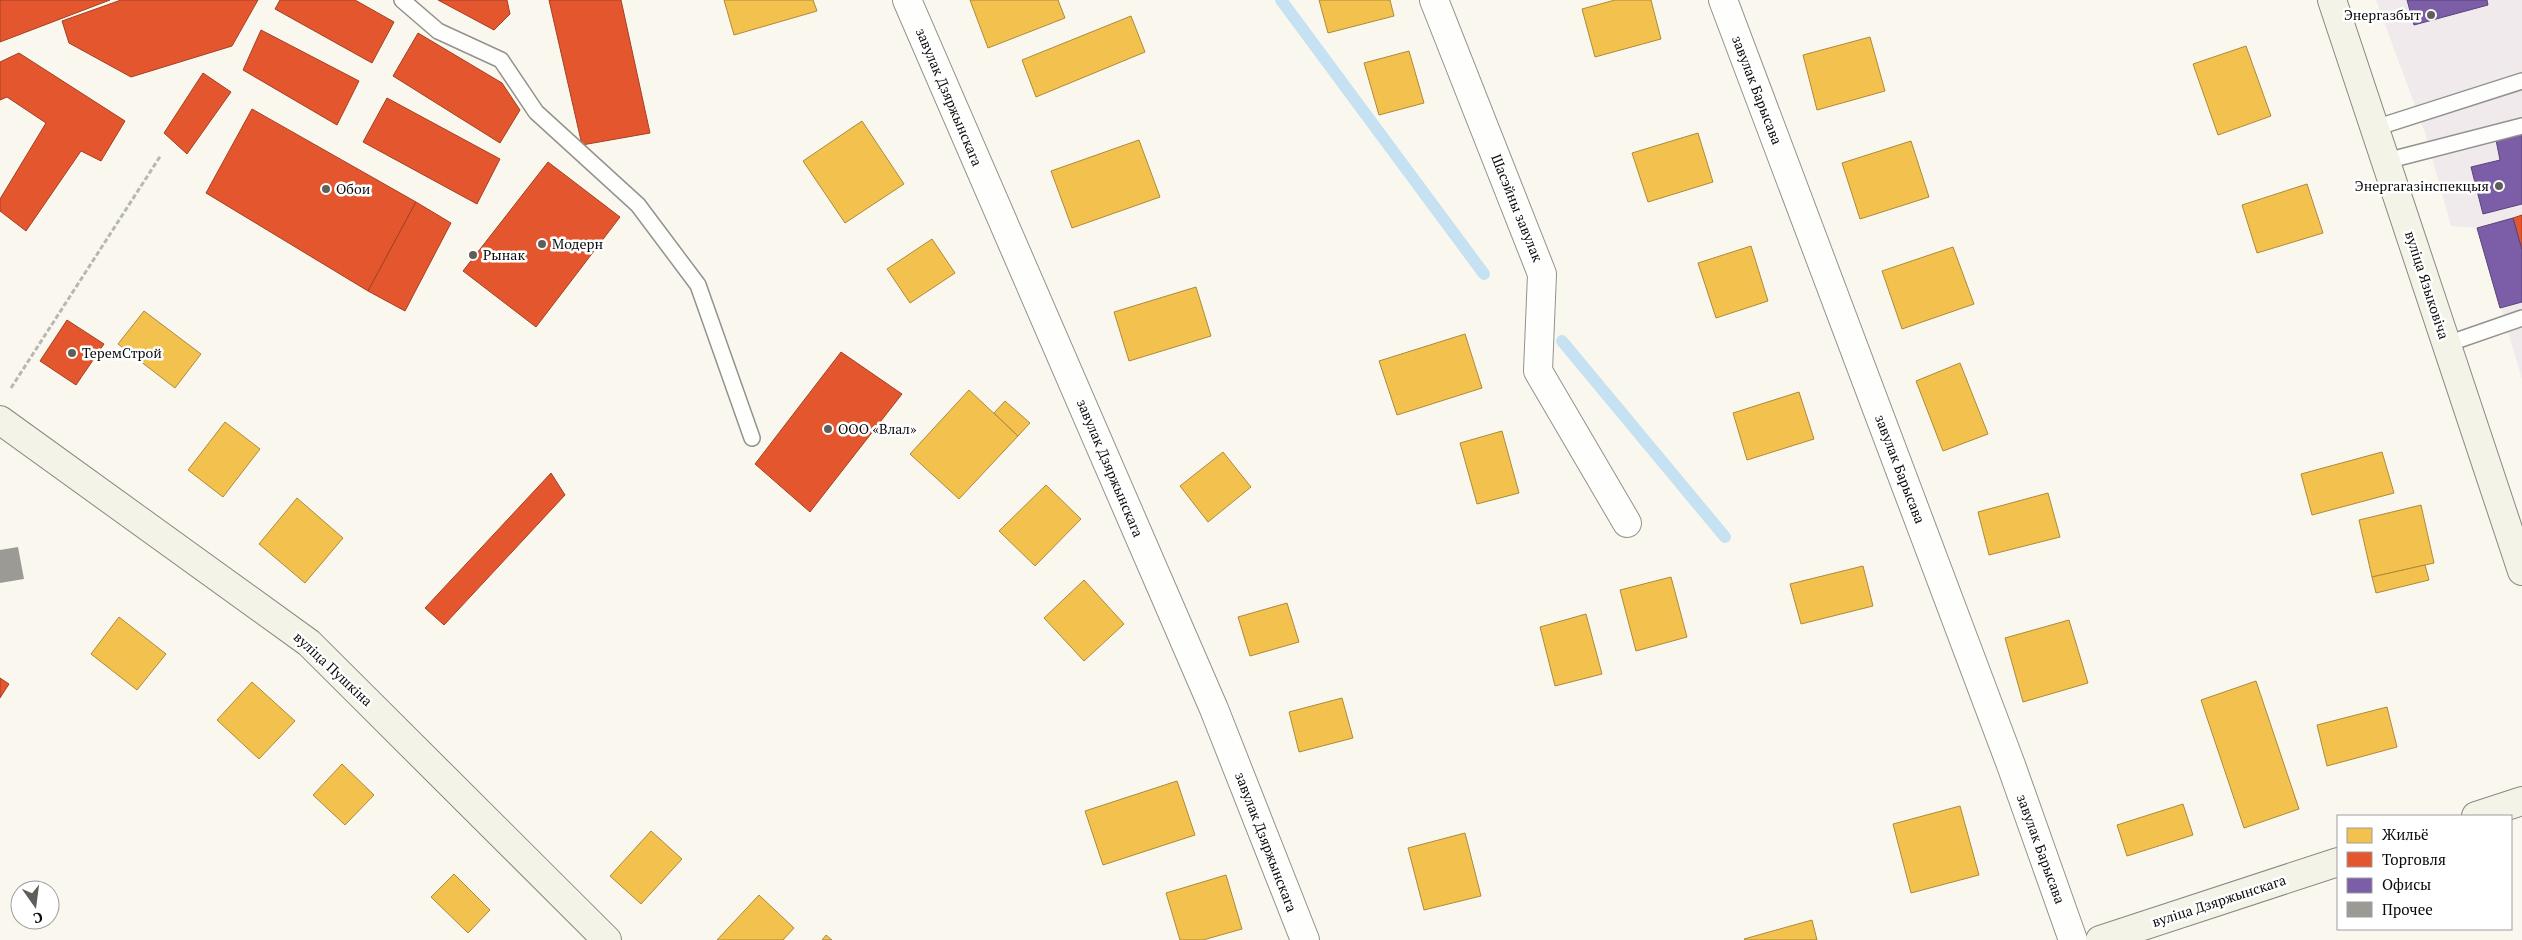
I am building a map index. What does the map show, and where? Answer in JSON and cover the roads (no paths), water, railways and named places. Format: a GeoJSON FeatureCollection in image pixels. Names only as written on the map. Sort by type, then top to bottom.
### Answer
{"type":"FeatureCollection","features":[{"type":"Feature","properties":{"kind":"street","name":"завулак Дзяржынскага"},"geometry":{"type":"LineString","coordinates":[[907,0],[1214,709],[1305,940]]}},
{"type":"Feature","properties":{"kind":"street","name":"Шасэйны завулак"},"geometry":{"type":"LineString","coordinates":[[1434,0],[1542,274],[1538,371],[1627,523]]}},
{"type":"Feature","properties":{"kind":"street","name":"завулак Барысава"},"geometry":{"type":"LineString","coordinates":[[1723,0],[2011,766],[2073,940]]}},
{"type":"Feature","properties":{"kind":"street","name":"вуліца Языковіча"},"geometry":{"type":"LineString","coordinates":[[2332,0],[2522,571]]}},
{"type":"Feature","properties":{"kind":"street","name":"вуліца Пушкіна"},"geometry":{"type":"LineString","coordinates":[[3,408],[309,643],[607,940]]}},
{"type":"Feature","properties":{"kind":"street"},"geometry":{"type":"LineString","coordinates":[[2479,815],[2522,801]]}},
{"type":"Feature","properties":{"kind":"street","name":"вуліца Дзяржынскага"},"geometry":{"type":"LineString","coordinates":[[2100,940],[2337,862]]}},
{"type":"Feature","properties":{"kind":"lane"},"geometry":{"type":"LineString","coordinates":[[402,0],[438,31],[501,60],[536,112],[638,205],[698,285],[752,438]]}},
{"type":"Feature","properties":{"kind":"lane"},"geometry":{"type":"LineString","coordinates":[[2375,128],[2522,81]]}},
{"type":"Feature","properties":{"kind":"lane"},"geometry":{"type":"LineString","coordinates":[[2386,162],[2522,126]]}},
{"type":"Feature","properties":{"kind":"lane"},"geometry":{"type":"LineString","coordinates":[[2447,344],[2522,318]]}},
{"type":"Feature","properties":{"kind":"waterway"},"geometry":{"type":"LineString","coordinates":[[1281,0],[1484,274]]}},
{"type":"Feature","properties":{"kind":"waterway"},"geometry":{"type":"LineString","coordinates":[[1562,341],[1725,537]]}},
{"type":"Feature","properties":{"kind":"place","name":"Энергазбыт"},"geometry":{"type":"Point","coordinates":[2431,15]}},
{"type":"Feature","properties":{"kind":"place","name":"Энергагазінспекцыя"},"geometry":{"type":"Point","coordinates":[2499,186]}},
{"type":"Feature","properties":{"kind":"place","name":"Обои"},"geometry":{"type":"Point","coordinates":[326,189]}},
{"type":"Feature","properties":{"kind":"place","name":"Модерн"},"geometry":{"type":"Point","coordinates":[542,244]}},
{"type":"Feature","properties":{"kind":"place","name":"Рынак"},"geometry":{"type":"Point","coordinates":[473,255]}},
{"type":"Feature","properties":{"kind":"place","name":"ТеремСтрой"},"geometry":{"type":"Point","coordinates":[72,353]}},
{"type":"Feature","properties":{"kind":"place","name":"ООО «Влал»"},"geometry":{"type":"Point","coordinates":[828,429]}}]}
